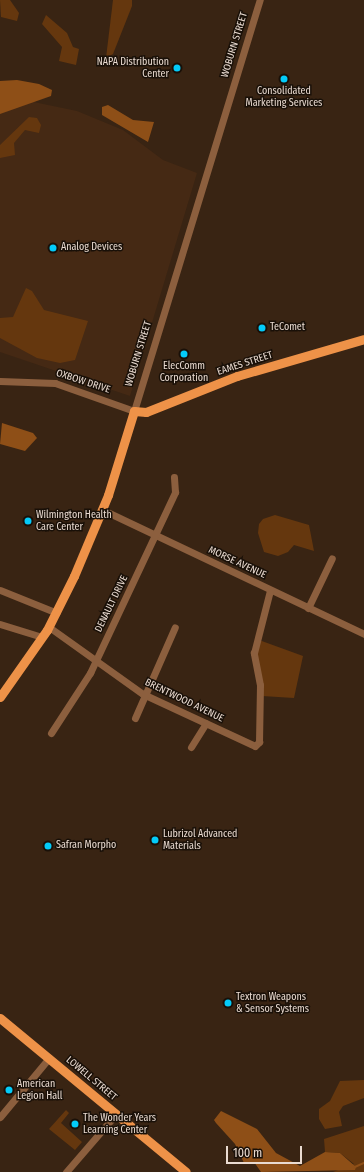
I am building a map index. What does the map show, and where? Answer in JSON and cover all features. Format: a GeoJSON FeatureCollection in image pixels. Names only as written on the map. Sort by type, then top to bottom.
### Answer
{"type":"FeatureCollection","features":[{"type":"Feature","properties":{"kind":"main road","name":"EAMES STREET"},"geometry":{"type":"LineString","coordinates":[[134,411],[146,412],[237,376],[364,339]]}},
{"type":"Feature","properties":{"kind":"main road","name":"WOBURN STREET"},"geometry":{"type":"LineString","coordinates":[[0,697],[49,627],[57,612],[103,510],[134,411]]}},
{"type":"Feature","properties":{"kind":"main road","name":"LOWELL STREET"},"geometry":{"type":"LineString","coordinates":[[0,1018],[186,1172]]}},
{"type":"Feature","properties":{"kind":"street","name":"WOBURN STREET"},"geometry":{"type":"LineString","coordinates":[[134,411],[260,0]]}},
{"type":"Feature","properties":{"kind":"street","name":"OXBOW DRIVE"},"geometry":{"type":"LineString","coordinates":[[0,381],[54,383],[134,411]]}},
{"type":"Feature","properties":{"kind":"street","name":"DENAULT DRIVE"},"geometry":{"type":"LineString","coordinates":[[51,733],[96,661],[175,491],[174,477]]}},
{"type":"Feature","properties":{"kind":"street","name":"MORSE AVENUE"},"geometry":{"type":"LineString","coordinates":[[103,510],[364,634]]}},
{"type":"Feature","properties":{"kind":"street"},"geometry":{"type":"LineString","coordinates":[[308,608],[332,558]]}},
{"type":"Feature","properties":{"kind":"street"},"geometry":{"type":"LineString","coordinates":[[0,590],[57,612]]}},
{"type":"Feature","properties":{"kind":"street","name":"BRENTWOOD AVENUE"},"geometry":{"type":"LineString","coordinates":[[49,627],[144,694],[255,746],[258,742],[260,685],[254,656],[270,590]]}},
{"type":"Feature","properties":{"kind":"street"},"geometry":{"type":"LineString","coordinates":[[0,624],[42,637]]}},
{"type":"Feature","properties":{"kind":"street"},"geometry":{"type":"LineString","coordinates":[[135,718],[144,694],[175,627]]}},
{"type":"Feature","properties":{"kind":"street"},"geometry":{"type":"LineString","coordinates":[[191,747],[206,723]]}},
{"type":"Feature","properties":{"kind":"street"},"geometry":{"type":"LineString","coordinates":[[0,1117],[49,1058]]}},
{"type":"Feature","properties":{"kind":"street"},"geometry":{"type":"LineString","coordinates":[[66,1172],[116,1114]]}},
{"type":"Feature","properties":{"kind":"shaded area"},"geometry":{"type":"Polygon","coordinates":[[[0,0],[10,0],[19,13],[17,21],[1,17],[0,0]]]}},
{"type":"Feature","properties":{"kind":"shaded area"},"geometry":{"type":"Polygon","coordinates":[[[113,0],[132,0],[132,6],[113,54],[106,58],[113,0]]]}},
{"type":"Feature","properties":{"kind":"shaded area"},"geometry":{"type":"Polygon","coordinates":[[[46,15],[67,33],[73,47],[79,49],[76,65],[59,61],[62,47],[42,24],[46,15]]]}},
{"type":"Feature","properties":{"kind":"shaded area"},"geometry":{"type":"Polygon","coordinates":[[[17,80],[39,84],[52,90],[51,96],[0,114],[0,81],[17,80]]]}},
{"type":"Feature","properties":{"kind":"shaded area"},"geometry":{"type":"Polygon","coordinates":[[[0,95],[77,111],[123,130],[163,160],[197,173],[130,396],[0,352],[0,95]]]}},
{"type":"Feature","properties":{"kind":"shaded area"},"geometry":{"type":"Polygon","coordinates":[[[108,105],[133,120],[154,122],[148,142],[102,115],[102,107],[108,105]]]}},
{"type":"Feature","properties":{"kind":"shaded area"},"geometry":{"type":"Polygon","coordinates":[[[29,117],[37,118],[41,125],[39,133],[25,130],[14,143],[15,155],[0,158],[0,145],[29,117]]]}},
{"type":"Feature","properties":{"kind":"shaded area"},"geometry":{"type":"Polygon","coordinates":[[[26,288],[32,291],[44,310],[88,321],[75,360],[60,363],[37,358],[0,338],[0,318],[13,317],[26,288]]]}},
{"type":"Feature","properties":{"kind":"shaded area"},"geometry":{"type":"Polygon","coordinates":[[[2,423],[33,433],[37,438],[25,451],[0,444],[2,423]]]}},
{"type":"Feature","properties":{"kind":"shaded area"},"geometry":{"type":"Polygon","coordinates":[[[275,515],[309,525],[314,551],[294,545],[288,552],[278,556],[264,552],[258,533],[259,524],[263,519],[275,515]]]}},
{"type":"Feature","properties":{"kind":"shaded area"},"geometry":{"type":"Polygon","coordinates":[[[259,640],[303,656],[294,698],[262,696],[256,662],[259,640]]]}},
{"type":"Feature","properties":{"kind":"shaded area"},"geometry":{"type":"Polygon","coordinates":[[[364,1080],[364,1098],[343,1106],[339,1112],[342,1126],[325,1129],[319,1119],[319,1109],[330,1101],[340,1081],[364,1080]]]}},
{"type":"Feature","properties":{"kind":"shaded area"},"geometry":{"type":"Polygon","coordinates":[[[66,1110],[69,1113],[61,1123],[82,1142],[75,1150],[49,1129],[66,1110]]]}},
{"type":"Feature","properties":{"kind":"shaded area"},"geometry":{"type":"Polygon","coordinates":[[[221,1111],[257,1129],[276,1153],[300,1166],[325,1152],[340,1153],[356,1167],[355,1170],[261,1172],[254,1162],[244,1163],[235,1144],[214,1120],[221,1111]]]}},
{"type":"Feature","properties":{"kind":"shaded area"},"geometry":{"type":"Polygon","coordinates":[[[364,1126],[364,1172],[333,1172],[354,1164],[340,1153],[325,1152],[324,1139],[364,1126]]]}},
{"type":"Feature","properties":{"kind":"waterway"},"geometry":{"type":"LineString","coordinates":[[355,1167],[364,1163]]}},
{"type":"Feature","properties":{"kind":"place","name":"NAPA Distribution Center"},"geometry":{"type":"Point","coordinates":[177,68]}},
{"type":"Feature","properties":{"kind":"place","name":"Consolidated Marketing Services"},"geometry":{"type":"Point","coordinates":[284,79]}},
{"type":"Feature","properties":{"kind":"place","name":"Analog Devices"},"geometry":{"type":"Point","coordinates":[53,248]}},
{"type":"Feature","properties":{"kind":"place","name":"TeComet"},"geometry":{"type":"Point","coordinates":[262,328]}},
{"type":"Feature","properties":{"kind":"place","name":"ElecComm Corporation"},"geometry":{"type":"Point","coordinates":[184,354]}},
{"type":"Feature","properties":{"kind":"place","name":"Wilmington Health Care Center"},"geometry":{"type":"Point","coordinates":[28,521]}},
{"type":"Feature","properties":{"kind":"place","name":"Lubrizol Advanced Materials"},"geometry":{"type":"Point","coordinates":[155,840]}},
{"type":"Feature","properties":{"kind":"place","name":"Safran Morpho"},"geometry":{"type":"Point","coordinates":[48,846]}},
{"type":"Feature","properties":{"kind":"place","name":"Textron Weapons & Sensor Systems"},"geometry":{"type":"Point","coordinates":[228,1003]}},
{"type":"Feature","properties":{"kind":"place","name":"American Legion Hall"},"geometry":{"type":"Point","coordinates":[9,1090]}},
{"type":"Feature","properties":{"kind":"place","name":"The Wonder Years Learning Center"},"geometry":{"type":"Point","coordinates":[75,1124]}}]}
